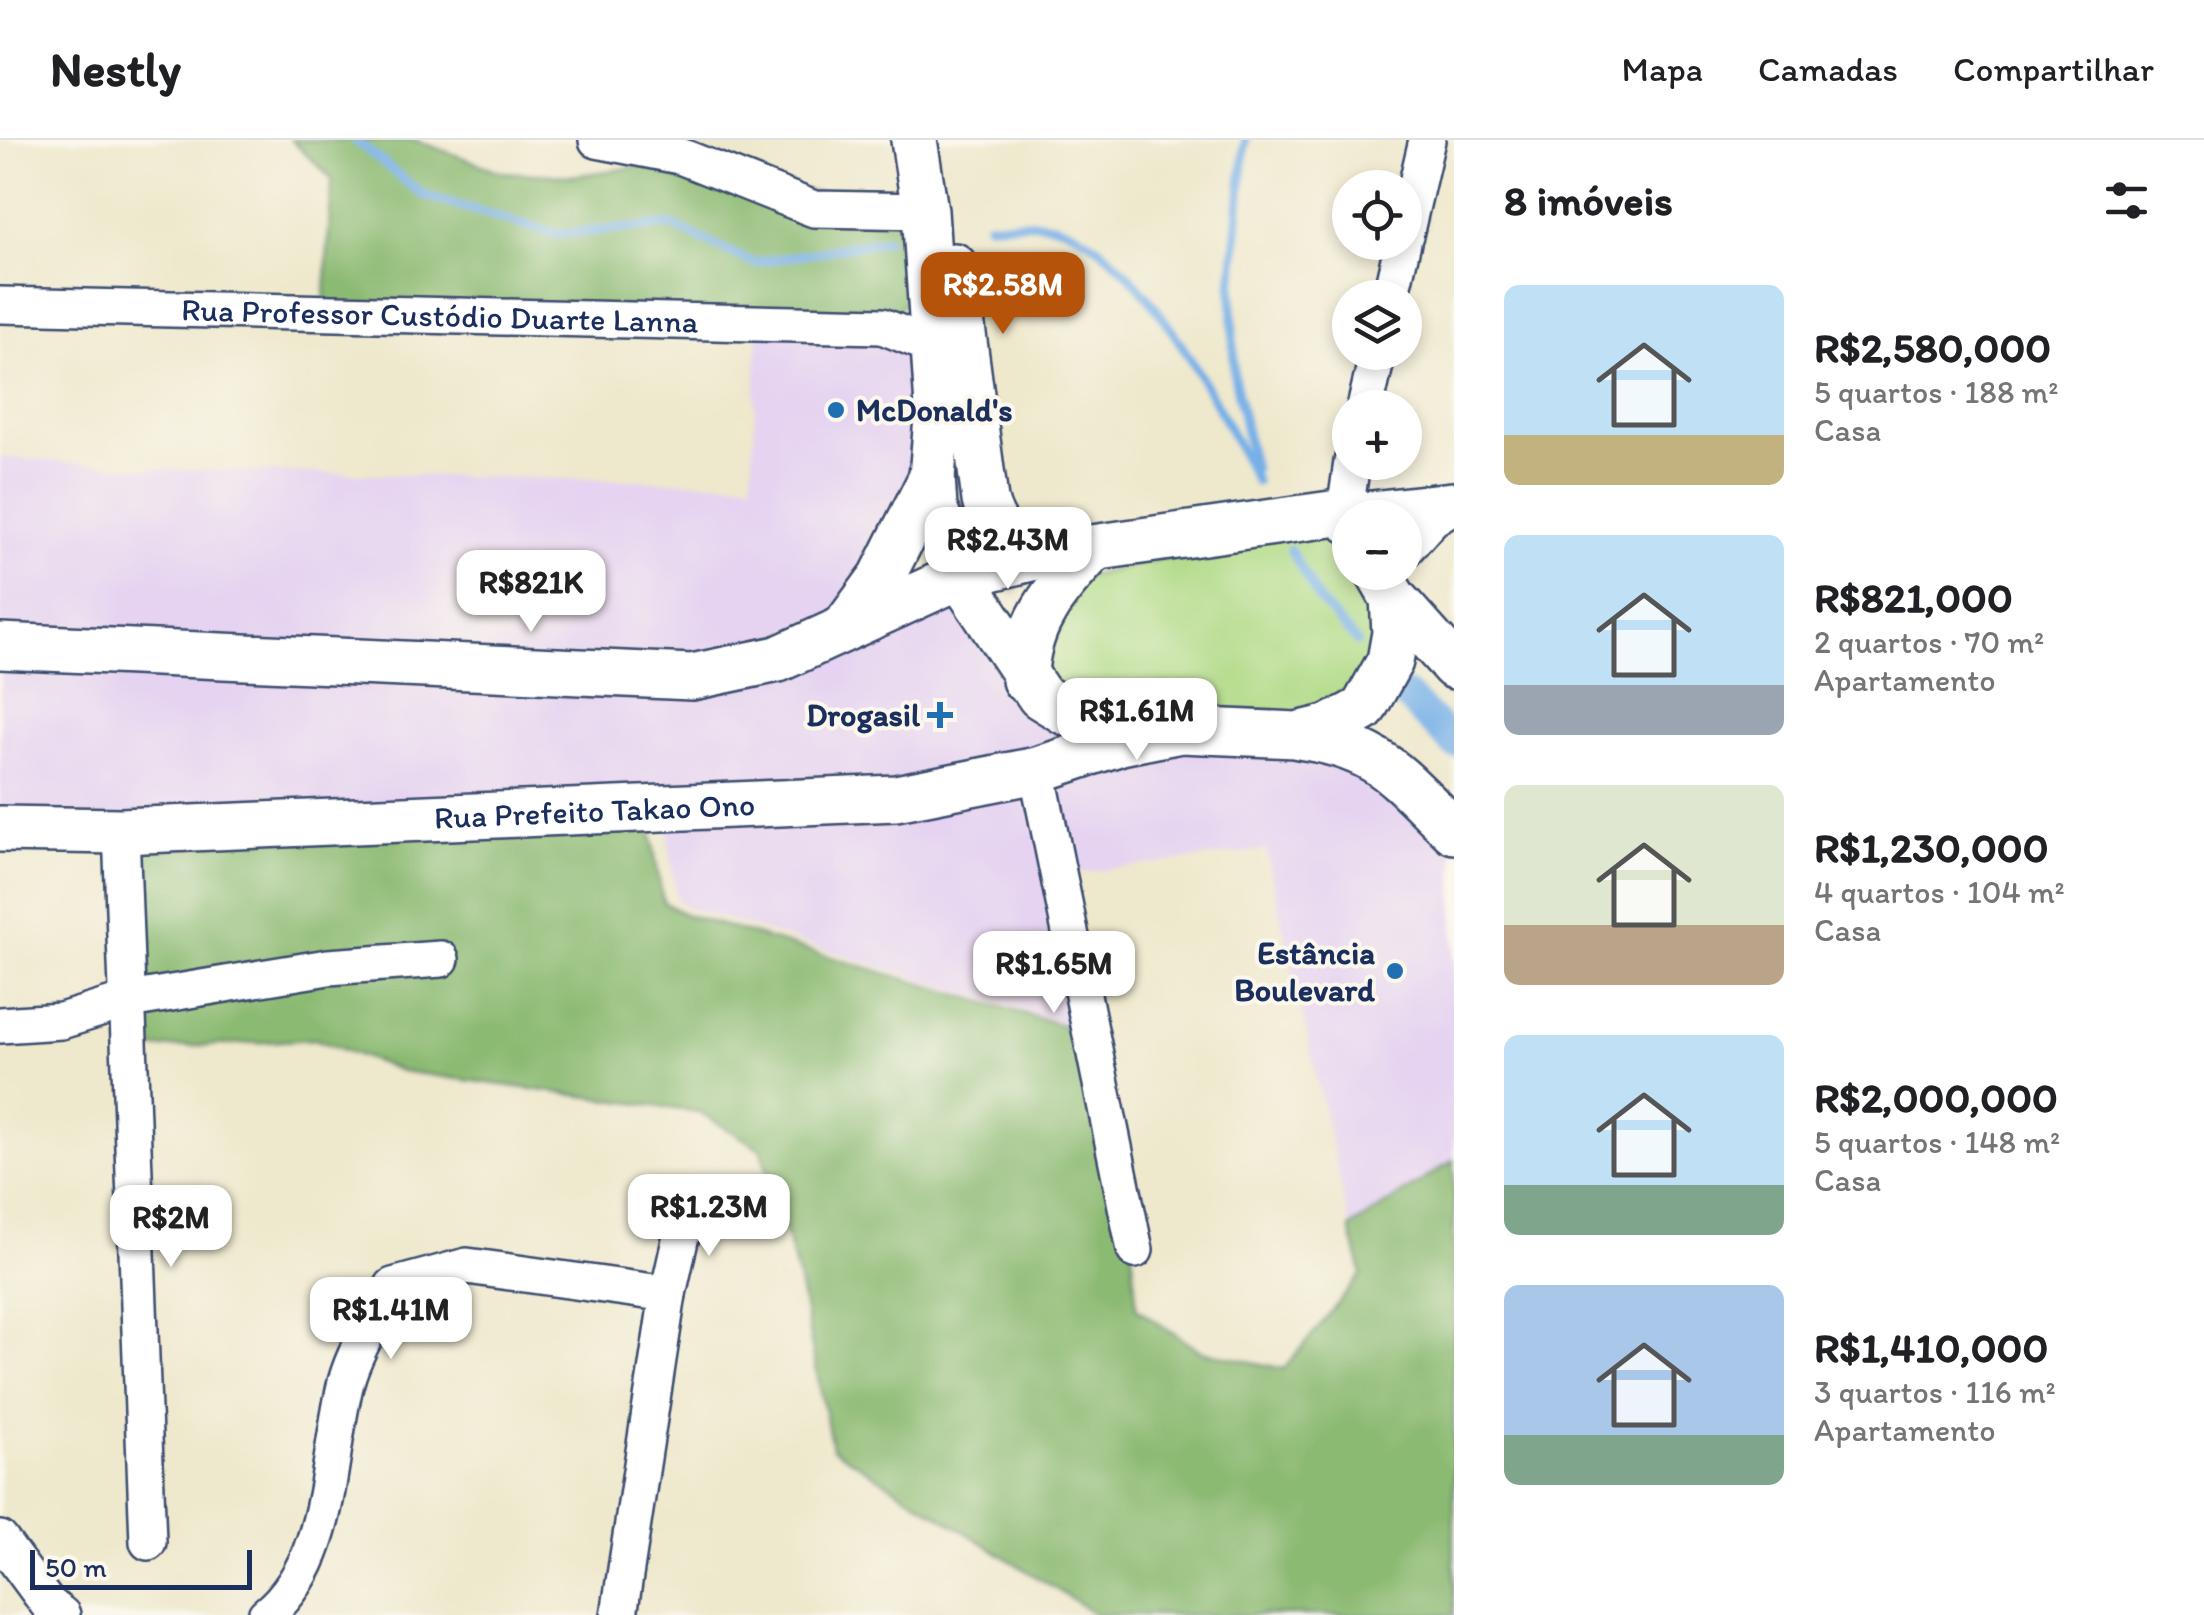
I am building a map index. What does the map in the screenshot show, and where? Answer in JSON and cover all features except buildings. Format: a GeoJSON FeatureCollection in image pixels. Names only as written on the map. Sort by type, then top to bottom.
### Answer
{"type":"FeatureCollection","features":[{"type":"Feature","properties":{"kind":"main road"},"geometry":{"type":"LineString","coordinates":[[914,140],[925,211],[938,407],[932,477],[934,508],[960,576],[1025,680],[1040,696],[1066,712],[1181,730],[1297,735],[1343,742],[1374,755],[1454,832]]}},
{"type":"Feature","properties":{"kind":"main road"},"geometry":{"type":"LineString","coordinates":[[935,140],[990,519],[1020,550],[1066,552]]}},
{"type":"Feature","properties":{"kind":"main road"},"geometry":{"type":"LineString","coordinates":[[840,633],[882,577],[932,477]]}},
{"type":"Feature","properties":{"kind":"main road"},"geometry":{"type":"LineString","coordinates":[[0,646],[38,651],[692,677],[750,669],[840,633],[960,576],[1066,552],[1332,519]]}},
{"type":"Feature","properties":{"kind":"main road"},"geometry":{"type":"LineString","coordinates":[[1025,680],[1028,645],[1066,552]]}},
{"type":"Feature","properties":{"kind":"main road"},"geometry":{"type":"LineString","coordinates":[[1297,735],[1330,726],[1363,709],[1390,661],[1395,633],[1389,590]]}},
{"type":"Feature","properties":{"kind":"main road"},"geometry":{"type":"LineString","coordinates":[[1395,590],[1454,666]]}},
{"type":"Feature","properties":{"kind":"main road","name":"Rua Prefeito Takao Ono"},"geometry":{"type":"LineString","coordinates":[[0,829],[121,831],[896,798],[1037,770],[1108,746],[1181,730]]}},
{"type":"Feature","properties":{"kind":"street"},"geometry":{"type":"LineString","coordinates":[[597,140],[680,156],[814,210],[925,211]]}},
{"type":"Feature","properties":{"kind":"street"},"geometry":{"type":"LineString","coordinates":[[1420,170],[1427,140]]}},
{"type":"Feature","properties":{"kind":"street"},"geometry":{"type":"LineString","coordinates":[[882,326],[899,316],[927,286]]}},
{"type":"Feature","properties":{"kind":"street","name":"Rua Professor Custódio Duarte Lanna"},"geometry":{"type":"LineString","coordinates":[[0,305],[882,326],[934,346]]}},
{"type":"Feature","properties":{"kind":"street"},"geometry":{"type":"LineString","coordinates":[[1375,480],[1398,500]]}},
{"type":"Feature","properties":{"kind":"street"},"geometry":{"type":"LineString","coordinates":[[1422,504],[1454,503]]}},
{"type":"Feature","properties":{"kind":"street"},"geometry":{"type":"LineString","coordinates":[[1422,530],[1454,503]]}},
{"type":"Feature","properties":{"kind":"street"},"geometry":{"type":"LineString","coordinates":[[1037,770],[1135,1250]]}},
{"type":"Feature","properties":{"kind":"street"},"geometry":{"type":"LineString","coordinates":[[121,831],[148,1542]]}},
{"type":"Feature","properties":{"kind":"street"},"geometry":{"type":"LineString","coordinates":[[0,1025],[61,1021],[129,1000],[328,968],[441,959]]}},
{"type":"Feature","properties":{"kind":"street"},"geometry":{"type":"LineString","coordinates":[[620,1615],[668,1294],[687,1209]]}},
{"type":"Feature","properties":{"kind":"street"},"geometry":{"type":"LineString","coordinates":[[266,1615],[289,1596],[310,1558],[347,1378],[393,1286],[467,1266],[668,1294]]}},
{"type":"Feature","properties":{"kind":"street"},"geometry":{"type":"LineString","coordinates":[[0,1539],[47,1603],[62,1615]]}},
{"type":"Feature","properties":{"kind":"shaded area"},"geometry":{"type":"Polygon","coordinates":[[[758,324],[917,339],[936,406],[856,607],[690,668],[0,634],[0,457],[158,469],[752,483],[758,324]]]}},
{"type":"Feature","properties":{"kind":"shaded area"},"geometry":{"type":"Polygon","coordinates":[[[956,580],[1108,724],[940,789],[0,822],[0,653],[692,682],[956,580]]]}},
{"type":"Feature","properties":{"kind":"shaded area"},"geometry":{"type":"Polygon","coordinates":[[[1341,746],[1454,836],[1454,1158],[1350,1228],[1266,850],[1061,875],[1039,774],[1120,747],[1341,746]]]}},
{"type":"Feature","properties":{"kind":"shaded area"},"geometry":{"type":"Polygon","coordinates":[[[1037,773],[1089,1031],[686,907],[677,899],[664,810],[1037,773]]]}},
{"type":"Feature","properties":{"kind":"green space"},"geometry":{"type":"Polygon","coordinates":[[[291,140],[415,140],[501,172],[573,176],[663,163],[733,181],[921,206],[921,285],[896,313],[324,312],[332,179],[291,140]]]}},
{"type":"Feature","properties":{"kind":"green space"},"geometry":{"type":"Polygon","coordinates":[[[1295,526],[1328,533],[1332,536],[1332,590],[1369,590],[1383,657],[1326,718],[1114,715],[1040,676],[1055,604],[1082,578],[1295,526]]]}},
{"type":"Feature","properties":{"kind":"green space"},"geometry":{"type":"Polygon","coordinates":[[[649,821],[663,902],[684,914],[1089,1033],[1132,1250],[1137,1309],[1201,1351],[1284,1369],[1362,1274],[1350,1228],[1454,1160],[1454,1615],[1097,1615],[832,1448],[797,1272],[761,1149],[699,1112],[401,1071],[315,1039],[146,1049],[128,834],[649,821]]]}},
{"type":"Feature","properties":{"kind":"waterway"},"geometry":{"type":"LineString","coordinates":[[355,140],[423,195],[556,234],[671,225],[754,263],[887,240]]}},
{"type":"Feature","properties":{"kind":"waterway"},"geometry":{"type":"LineString","coordinates":[[1245,140],[1232,288],[1234,375],[1254,470]]}},
{"type":"Feature","properties":{"kind":"waterway"},"geometry":{"type":"LineString","coordinates":[[988,224],[1057,226],[1088,241],[1119,265],[1148,297],[1199,374],[1256,482]]}},
{"type":"Feature","properties":{"kind":"waterway"},"geometry":{"type":"LineString","coordinates":[[1290,549],[1319,600],[1357,642]]}},
{"type":"Feature","properties":{"kind":"waterway"},"geometry":{"type":"LineString","coordinates":[[1406,696],[1454,743]]}},
{"type":"Feature","properties":{"kind":"place","name":"McDonald's"},"geometry":{"type":"Point","coordinates":[836,410]}},
{"type":"Feature","properties":{"kind":"place","name":"Drogasil"},"geometry":{"type":"Point","coordinates":[940,715]}},
{"type":"Feature","properties":{"kind":"place","name":"Estância Boulevard"},"geometry":{"type":"Point","coordinates":[1395,971]}}]}
